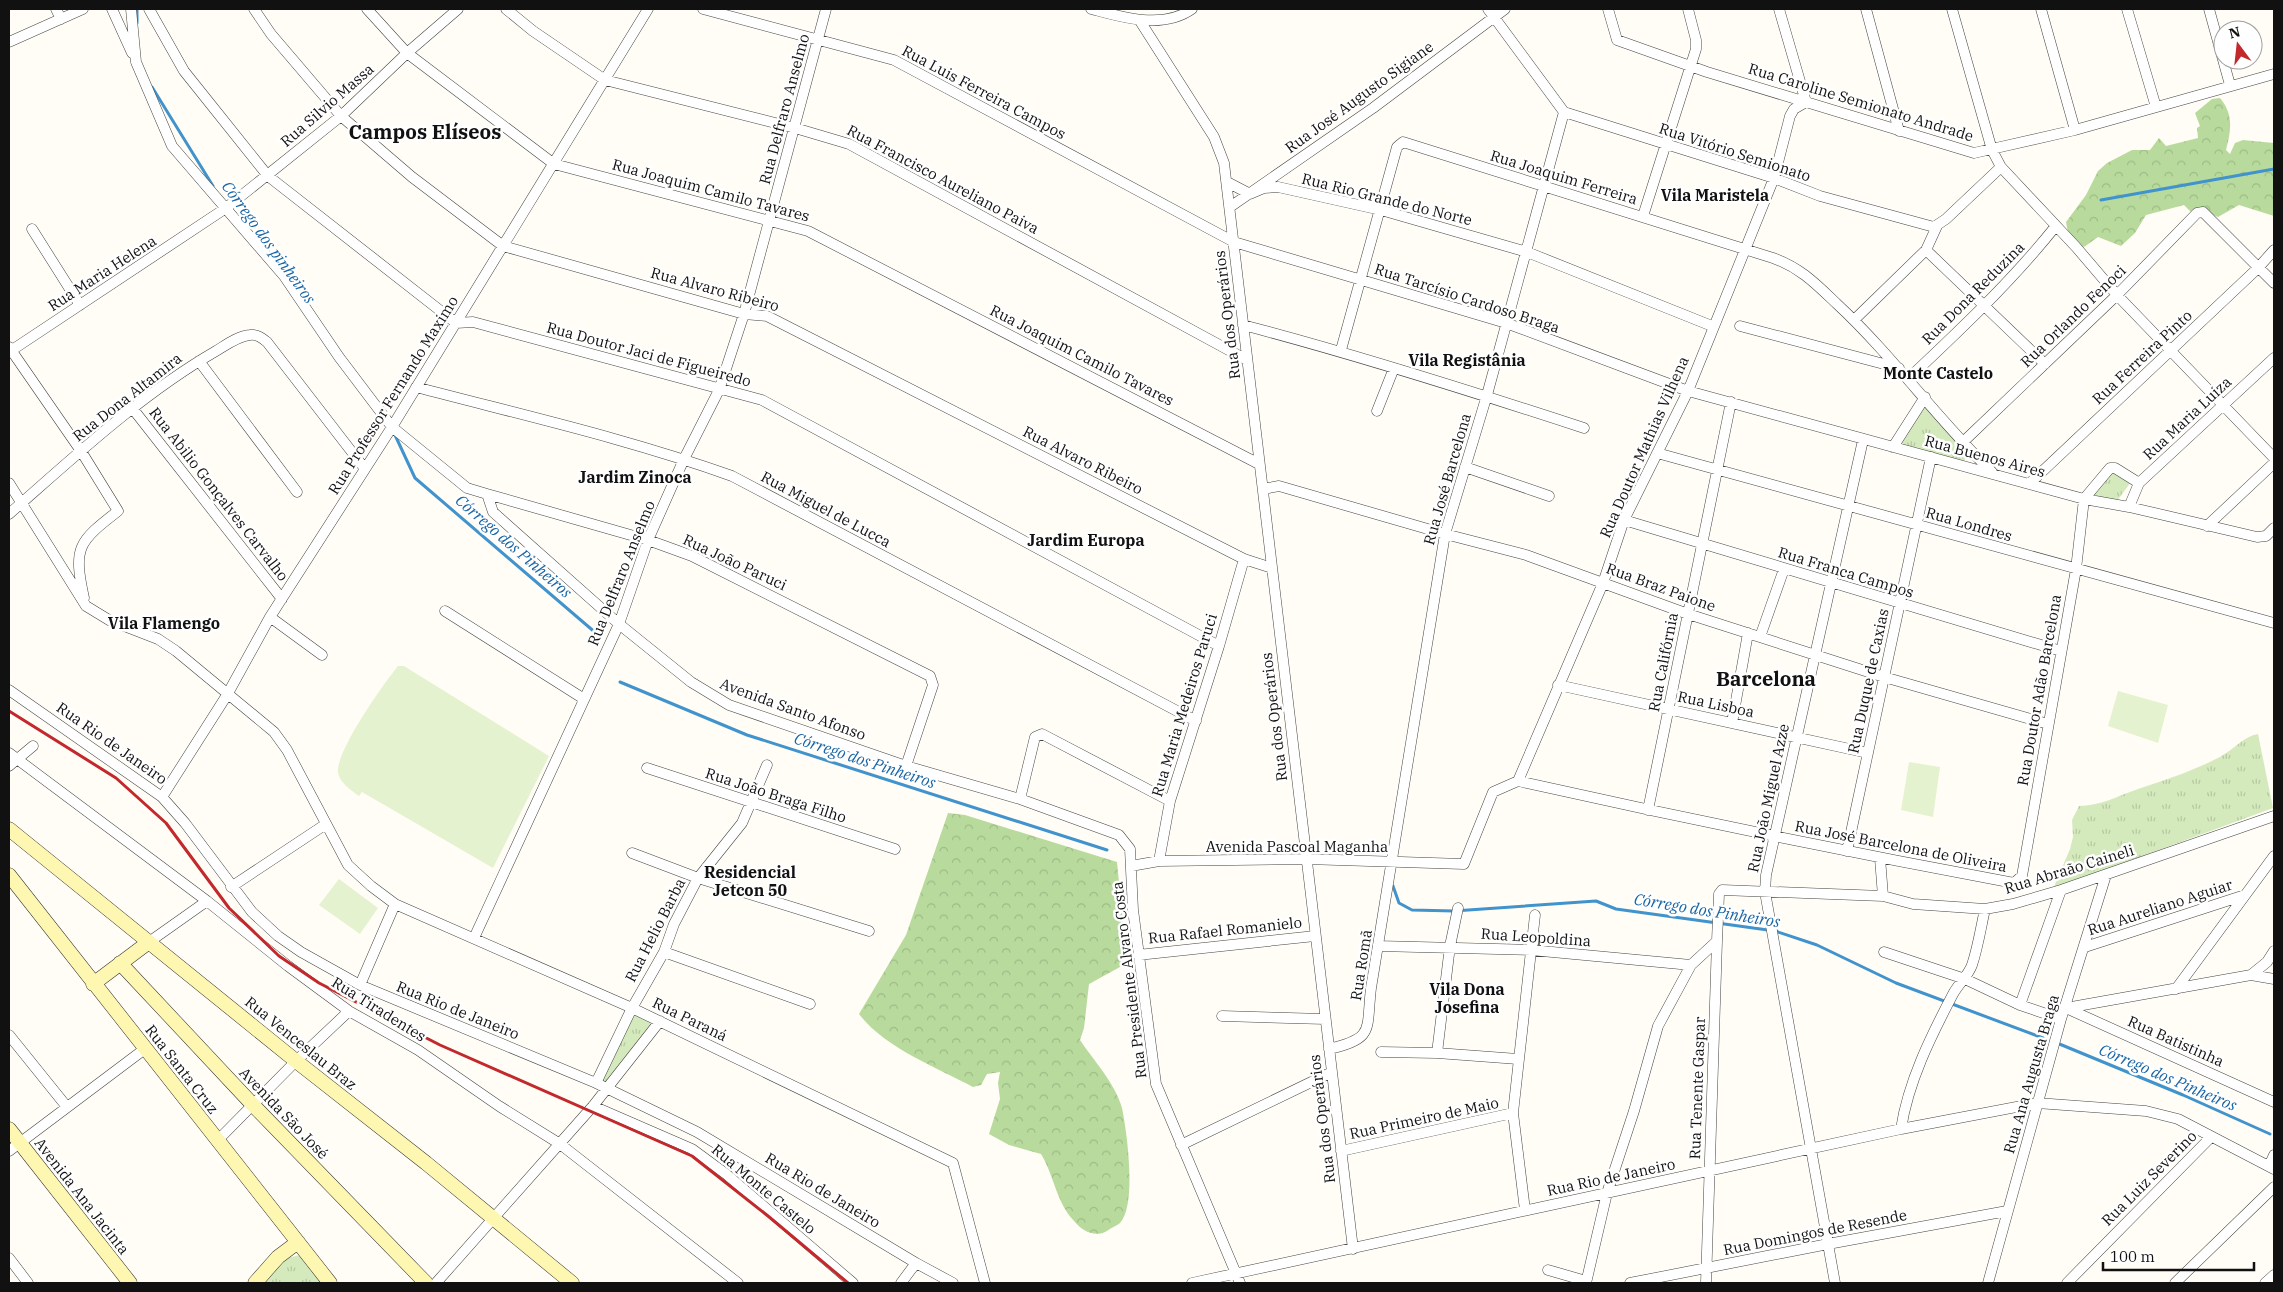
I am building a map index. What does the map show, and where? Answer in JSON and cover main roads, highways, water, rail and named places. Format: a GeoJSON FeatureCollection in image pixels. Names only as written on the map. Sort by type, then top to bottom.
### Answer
{"type":"FeatureCollection","features":[{"type":"Feature","properties":{"kind":"main road","name":"Rua Venceslau Braz"},"geometry":{"type":"LineString","coordinates":[[9,829],[572,1283]]}},
{"type":"Feature","properties":{"kind":"main road","name":"Rua Santa Cruz"},"geometry":{"type":"LineString","coordinates":[[9,875],[330,1283]]}},
{"type":"Feature","properties":{"kind":"main road"},"geometry":{"type":"LineString","coordinates":[[93,984],[149,942]]}},
{"type":"Feature","properties":{"kind":"main road","name":"Avenida São José"},"geometry":{"type":"LineString","coordinates":[[120,963],[253,1105],[426,1283]]}},
{"type":"Feature","properties":{"kind":"main road","name":"Avenida Ana Jacinta"},"geometry":{"type":"LineString","coordinates":[[9,1129],[14,1147],[130,1283]]}},
{"type":"Feature","properties":{"kind":"main road"},"geometry":{"type":"LineString","coordinates":[[255,1283],[278,1257],[298,1242]]}},
{"type":"Feature","properties":{"kind":"waterway","name":"Córrego dos pinheiros"},"geometry":{"type":"LineString","coordinates":[[137,9],[137,23]]}},
{"type":"Feature","properties":{"kind":"waterway","name":"Córrego dos pinheiros"},"geometry":{"type":"LineString","coordinates":[[152,87],[213,186]]}},
{"type":"Feature","properties":{"kind":"waterway"},"geometry":{"type":"LineString","coordinates":[[2101,200],[2274,169]]}},
{"type":"Feature","properties":{"kind":"waterway","name":"Córrego dos Pinheiros"},"geometry":{"type":"LineString","coordinates":[[395,435],[415,478],[597,634]]}},
{"type":"Feature","properties":{"kind":"waterway","name":"Córrego dos Pinheiros"},"geometry":{"type":"LineString","coordinates":[[620,682],[747,735],[1107,850]]}},
{"type":"Feature","properties":{"kind":"waterway","name":"Córrego dos Pinheiros"},"geometry":{"type":"LineString","coordinates":[[1393,886],[1399,903],[1412,910],[1454,911],[1596,901],[1616,909],[1775,931],[1817,945],[1896,983],[2043,1038]]}},
{"type":"Feature","properties":{"kind":"waterway","name":"Córrego dos Pinheiros"},"geometry":{"type":"LineString","coordinates":[[2057,1043],[2183,1095],[2270,1134]]}},
{"type":"Feature","properties":{"kind":"railway"},"geometry":{"type":"LineString","coordinates":[[9,711],[116,778],[166,823],[229,908],[279,956],[319,983],[440,1045],[692,1156],[848,1283]]}},
{"type":"Feature","properties":{"kind":"district","name":"Campos Elíseos"},"geometry":{"type":"Point","coordinates":[425,131]}},
{"type":"Feature","properties":{"kind":"district","name":"Vila Maristela"},"geometry":{"type":"Point","coordinates":[1715,195]}},
{"type":"Feature","properties":{"kind":"district","name":"Vila Registânia"},"geometry":{"type":"Point","coordinates":[1467,360]}},
{"type":"Feature","properties":{"kind":"district","name":"Monte Castelo"},"geometry":{"type":"Point","coordinates":[1938,373]}},
{"type":"Feature","properties":{"kind":"district","name":"Jardim Zinoca"},"geometry":{"type":"Point","coordinates":[635,477]}},
{"type":"Feature","properties":{"kind":"district","name":"Jardim Europa"},"geometry":{"type":"Point","coordinates":[1086,540]}},
{"type":"Feature","properties":{"kind":"district","name":"Vila Flamengo"},"geometry":{"type":"Point","coordinates":[164,623]}},
{"type":"Feature","properties":{"kind":"district","name":"Barcelona"},"geometry":{"type":"Point","coordinates":[1766,678]}},
{"type":"Feature","properties":{"kind":"district","name":"Residencial Jetcon 50"},"geometry":{"type":"Point","coordinates":[750,881]}},
{"type":"Feature","properties":{"kind":"district","name":"Vila Dona Josefina"},"geometry":{"type":"Point","coordinates":[1467,998]}}]}
